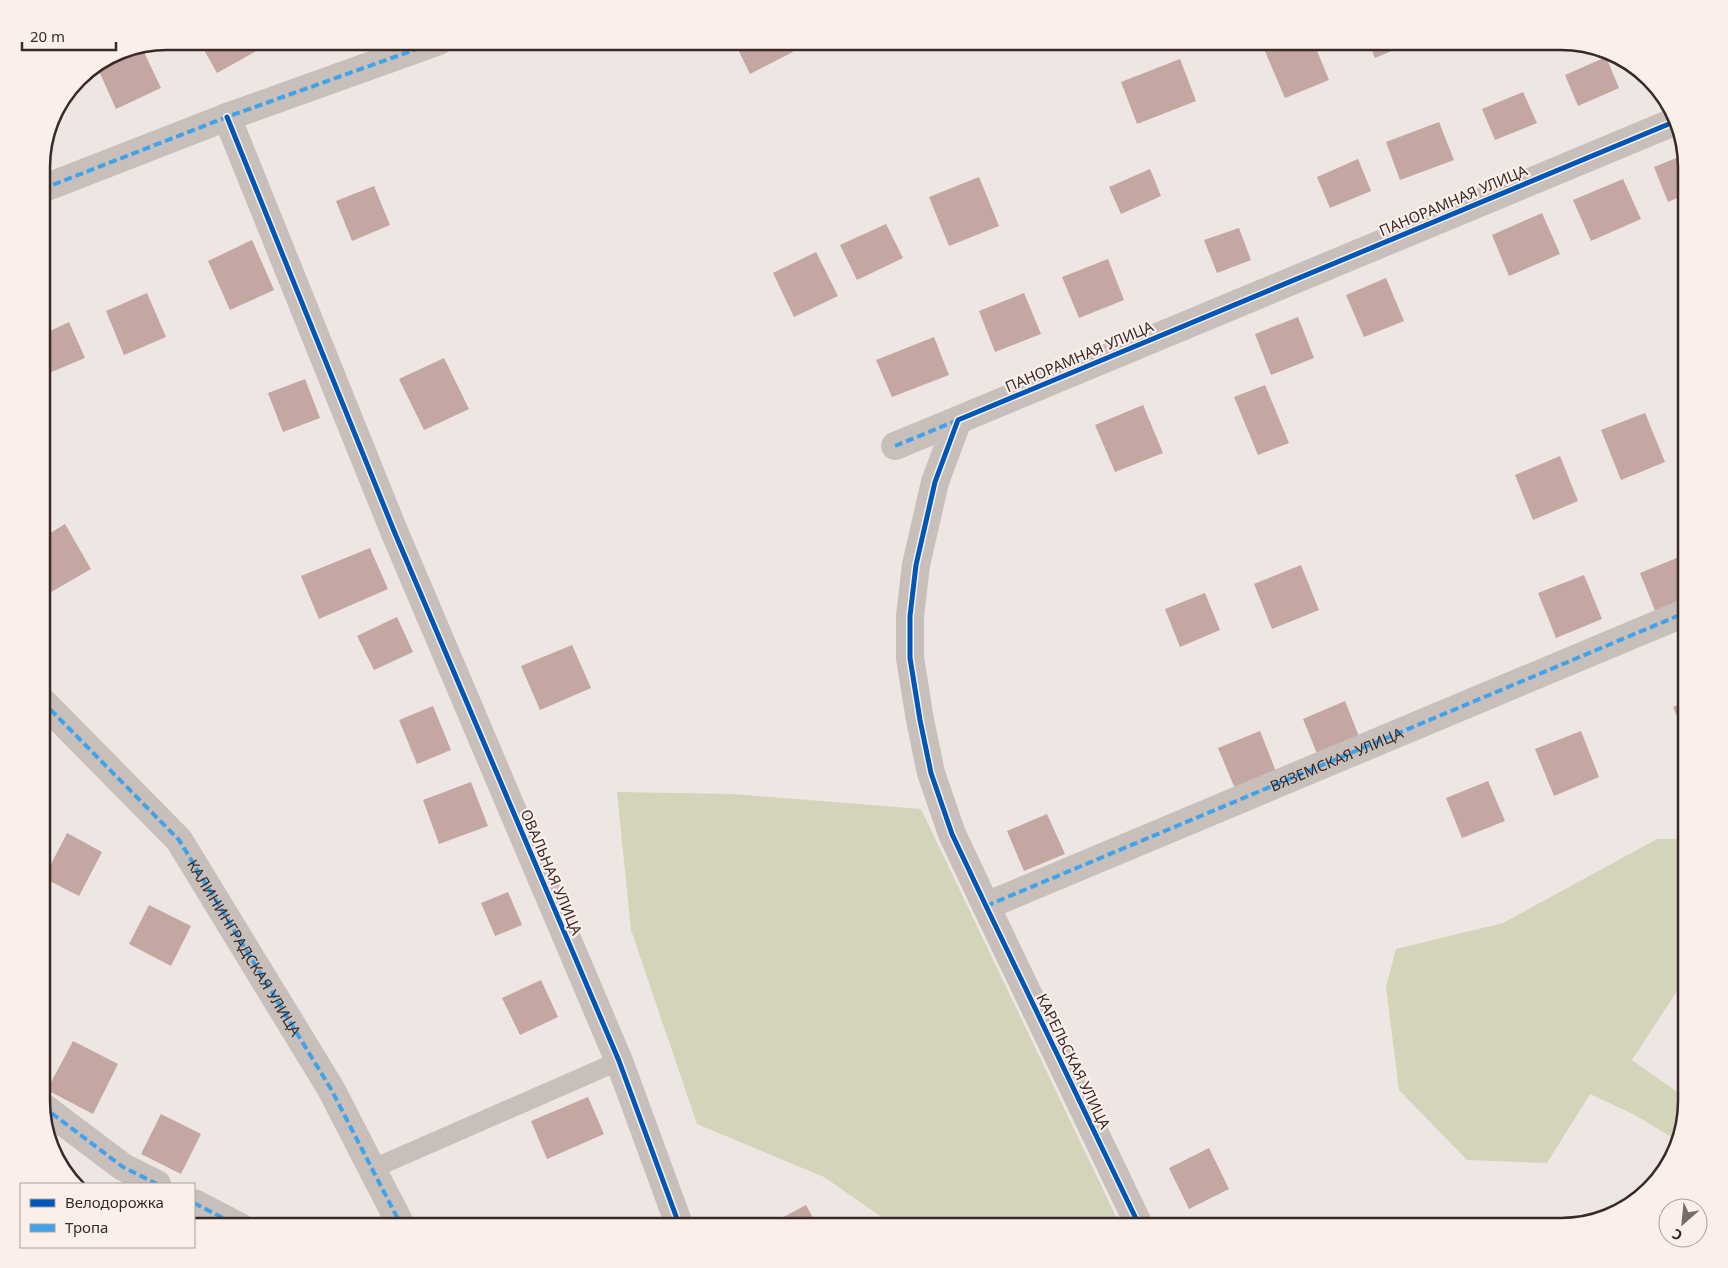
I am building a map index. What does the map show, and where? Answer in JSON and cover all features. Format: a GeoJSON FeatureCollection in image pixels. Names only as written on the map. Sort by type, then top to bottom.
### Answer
{"type":"FeatureCollection","features":[{"type":"Feature","properties":{"kind":"street"},"geometry":{"type":"LineString","coordinates":[[50,186],[227,117],[414,50]]}},
{"type":"Feature","properties":{"kind":"street","name":"ОВАЛЬНАЯ УЛИЦА"},"geometry":{"type":"LineString","coordinates":[[227,117],[394,531],[619,1061],[677,1218]]}},
{"type":"Feature","properties":{"kind":"street","name":"ПАНОРАМНАЯ УЛИЦА"},"geometry":{"type":"LineString","coordinates":[[895,446],[1670,124]]}},
{"type":"Feature","properties":{"kind":"street"},"geometry":{"type":"LineString","coordinates":[[958,420],[935,482],[916,565],[910,616],[910,658],[931,773],[952,834],[986,906]]}},
{"type":"Feature","properties":{"kind":"street","name":"ВЯЗЕМСКАЯ УЛИЦА"},"geometry":{"type":"LineString","coordinates":[[986,906],[1678,616]]}},
{"type":"Feature","properties":{"kind":"street","name":"КАЛИНИНГРАДСКАЯ УЛИЦА"},"geometry":{"type":"LineString","coordinates":[[50,709],[179,840],[331,1089],[397,1218]]}},
{"type":"Feature","properties":{"kind":"street","name":"КАРЕЛЬСКАЯ УЛИЦА"},"geometry":{"type":"LineString","coordinates":[[986,906],[1136,1218]]}},
{"type":"Feature","properties":{"kind":"street"},"geometry":{"type":"LineString","coordinates":[[50,1112],[123,1167],[155,1183]]}},
{"type":"Feature","properties":{"kind":"street"},"geometry":{"type":"LineString","coordinates":[[195,1204],[223,1218]]}},
{"type":"Feature","properties":{"kind":"lane"},"geometry":{"type":"LineString","coordinates":[[372,1169],[619,1061]]}},
{"type":"Feature","properties":{"kind":"green space"},"geometry":{"type":"Polygon","coordinates":[[[617,792],[733,794],[921,809],[1117,1218],[883,1218],[824,1177],[697,1124],[631,930],[617,792]]]}},
{"type":"Feature","properties":{"kind":"green space"},"geometry":{"type":"Polygon","coordinates":[[[1657,839],[1678,839],[1678,990],[1632,1060],[1678,1093],[1677,1116],[1672,1137],[1633,1114],[1590,1094],[1547,1163],[1467,1160],[1399,1090],[1386,987],[1396,949],[1503,923],[1657,839]]]}},
{"type":"Feature","properties":{"kind":"building"},"geometry":{"type":"Polygon","coordinates":[[[204,50],[258,50],[217,73],[204,50]]]}},
{"type":"Feature","properties":{"kind":"building"},"geometry":{"type":"Polygon","coordinates":[[[738,50],[792,50],[793,52],[750,74],[738,50]]]}},
{"type":"Feature","properties":{"kind":"building"},"geometry":{"type":"Polygon","coordinates":[[[1264,50],[1317,50],[1329,80],[1285,98],[1264,50]]]}},
{"type":"Feature","properties":{"kind":"building"},"geometry":{"type":"Polygon","coordinates":[[[1372,50],[1394,50],[1375,58],[1372,50]]]}},
{"type":"Feature","properties":{"kind":"building"},"geometry":{"type":"Polygon","coordinates":[[[144,52],[161,88],[116,109],[99,72],[132,55],[144,52]]]}},
{"type":"Feature","properties":{"kind":"building"},"geometry":{"type":"Polygon","coordinates":[[[1604,58],[1607,59],[1619,88],[1578,106],[1565,75],[1604,58]]]}},
{"type":"Feature","properties":{"kind":"building"},"geometry":{"type":"Polygon","coordinates":[[[1180,59],[1196,101],[1137,124],[1121,82],[1180,59]]]}},
{"type":"Feature","properties":{"kind":"building"},"geometry":{"type":"Polygon","coordinates":[[[1523,92],[1537,123],[1495,140],[1482,109],[1523,92]]]}},
{"type":"Feature","properties":{"kind":"building"},"geometry":{"type":"Polygon","coordinates":[[[1439,122],[1454,160],[1400,180],[1386,142],[1439,122]]]}},
{"type":"Feature","properties":{"kind":"building"},"geometry":{"type":"Polygon","coordinates":[[[1677,158],[1678,198],[1668,202],[1654,167],[1677,158]]]}},
{"type":"Feature","properties":{"kind":"building"},"geometry":{"type":"Polygon","coordinates":[[[1358,159],[1371,191],[1330,208],[1317,177],[1358,159]]]}},
{"type":"Feature","properties":{"kind":"building"},"geometry":{"type":"Polygon","coordinates":[[[1150,169],[1161,196],[1121,214],[1109,187],[1150,169]]]}},
{"type":"Feature","properties":{"kind":"building"},"geometry":{"type":"Polygon","coordinates":[[[979,177],[999,226],[949,246],[929,197],[979,177]]]}},
{"type":"Feature","properties":{"kind":"building"},"geometry":{"type":"Polygon","coordinates":[[[1623,179],[1641,219],[1591,241],[1573,200],[1623,179]]]}},
{"type":"Feature","properties":{"kind":"building"},"geometry":{"type":"Polygon","coordinates":[[[374,186],[390,225],[352,241],[336,201],[374,186]]]}},
{"type":"Feature","properties":{"kind":"building"},"geometry":{"type":"Polygon","coordinates":[[[1542,213],[1560,254],[1509,276],[1492,235],[1542,213]]]}},
{"type":"Feature","properties":{"kind":"building"},"geometry":{"type":"Polygon","coordinates":[[[886,224],[903,258],[857,280],[840,245],[886,224]]]}},
{"type":"Feature","properties":{"kind":"building"},"geometry":{"type":"Polygon","coordinates":[[[1239,228],[1251,260],[1217,273],[1204,240],[1239,228]]]}},
{"type":"Feature","properties":{"kind":"building"},"geometry":{"type":"Polygon","coordinates":[[[252,240],[274,290],[230,310],[208,261],[252,240]]]}},
{"type":"Feature","properties":{"kind":"building"},"geometry":{"type":"Polygon","coordinates":[[[816,252],[838,296],[794,317],[773,273],[816,252]]]}},
{"type":"Feature","properties":{"kind":"building"},"geometry":{"type":"Polygon","coordinates":[[[1108,259],[1124,300],[1079,318],[1062,277],[1108,259]]]}},
{"type":"Feature","properties":{"kind":"building"},"geometry":{"type":"Polygon","coordinates":[[[1386,278],[1404,321],[1364,337],[1346,295],[1386,278]]]}},
{"type":"Feature","properties":{"kind":"building"},"geometry":{"type":"Polygon","coordinates":[[[147,293],[166,337],[124,355],[106,311],[147,293]]]}},
{"type":"Feature","properties":{"kind":"building"},"geometry":{"type":"Polygon","coordinates":[[[1024,293],[1041,334],[995,352],[979,311],[1024,293]]]}},
{"type":"Feature","properties":{"kind":"building"},"geometry":{"type":"Polygon","coordinates":[[[1298,317],[1314,358],[1271,375],[1255,334],[1298,317]]]}},
{"type":"Feature","properties":{"kind":"building"},"geometry":{"type":"Polygon","coordinates":[[[69,322],[85,358],[50,373],[50,331],[69,322]]]}},
{"type":"Feature","properties":{"kind":"building"},"geometry":{"type":"Polygon","coordinates":[[[934,337],[949,375],[892,397],[876,360],[934,337]]]}},
{"type":"Feature","properties":{"kind":"building"},"geometry":{"type":"Polygon","coordinates":[[[444,358],[469,409],[424,430],[399,379],[444,358]]]}},
{"type":"Feature","properties":{"kind":"building"},"geometry":{"type":"Polygon","coordinates":[[[305,379],[320,418],[283,432],[268,393],[305,379]]]}},
{"type":"Feature","properties":{"kind":"building"},"geometry":{"type":"Polygon","coordinates":[[[1265,385],[1289,443],[1258,455],[1234,397],[1265,385]]]}},
{"type":"Feature","properties":{"kind":"building"},"geometry":{"type":"Polygon","coordinates":[[[1143,405],[1163,453],[1115,472],[1095,425],[1143,405]]]}},
{"type":"Feature","properties":{"kind":"building"},"geometry":{"type":"Polygon","coordinates":[[[1645,413],[1665,462],[1621,480],[1601,430],[1645,413]]]}},
{"type":"Feature","properties":{"kind":"building"},"geometry":{"type":"Polygon","coordinates":[[[1560,456],[1578,501],[1533,520],[1515,475],[1560,456]]]}},
{"type":"Feature","properties":{"kind":"building"},"geometry":{"type":"Polygon","coordinates":[[[65,524],[91,569],[50,593],[50,533],[65,524]]]}},
{"type":"Feature","properties":{"kind":"building"},"geometry":{"type":"Polygon","coordinates":[[[370,548],[388,589],[319,619],[301,576],[370,548]]]}},
{"type":"Feature","properties":{"kind":"building"},"geometry":{"type":"Polygon","coordinates":[[[1678,557],[1678,604],[1656,613],[1640,573],[1678,557]]]}},
{"type":"Feature","properties":{"kind":"building"},"geometry":{"type":"Polygon","coordinates":[[[1301,565],[1319,610],[1272,629],[1254,584],[1301,565]]]}},
{"type":"Feature","properties":{"kind":"building"},"geometry":{"type":"Polygon","coordinates":[[[1584,575],[1602,619],[1556,638],[1538,593],[1584,575]]]}},
{"type":"Feature","properties":{"kind":"building"},"geometry":{"type":"Polygon","coordinates":[[[1205,593],[1220,630],[1180,647],[1165,609],[1205,593]]]}},
{"type":"Feature","properties":{"kind":"building"},"geometry":{"type":"Polygon","coordinates":[[[397,617],[413,652],[374,670],[357,636],[397,617]]]}},
{"type":"Feature","properties":{"kind":"building"},"geometry":{"type":"Polygon","coordinates":[[[572,645],[591,688],[540,710],[521,666],[572,645]]]}},
{"type":"Feature","properties":{"kind":"building"},"geometry":{"type":"Polygon","coordinates":[[[1345,701],[1362,744],[1320,761],[1303,719],[1345,701]]]}},
{"type":"Feature","properties":{"kind":"building"},"geometry":{"type":"Polygon","coordinates":[[[1678,705],[1678,719],[1673,707],[1678,705]]]}},
{"type":"Feature","properties":{"kind":"building"},"geometry":{"type":"Polygon","coordinates":[[[433,706],[451,750],[417,764],[399,720],[433,706]]]}},
{"type":"Feature","properties":{"kind":"building"},"geometry":{"type":"Polygon","coordinates":[[[1260,731],[1277,774],[1236,791],[1218,748],[1260,731]]]}},
{"type":"Feature","properties":{"kind":"building"},"geometry":{"type":"Polygon","coordinates":[[[1581,731],[1599,777],[1554,796],[1535,749],[1581,731]]]}},
{"type":"Feature","properties":{"kind":"building"},"geometry":{"type":"Polygon","coordinates":[[[1488,781],[1505,821],[1462,838],[1446,798],[1488,781]]]}},
{"type":"Feature","properties":{"kind":"building"},"geometry":{"type":"Polygon","coordinates":[[[471,782],[488,826],[439,844],[423,800],[471,782]]]}},
{"type":"Feature","properties":{"kind":"building"},"geometry":{"type":"Polygon","coordinates":[[[1047,814],[1065,854],[1024,871],[1007,831],[1047,814]]]}},
{"type":"Feature","properties":{"kind":"building"},"geometry":{"type":"Polygon","coordinates":[[[67,833],[102,852],[79,896],[50,881],[50,866],[67,833]]]}},
{"type":"Feature","properties":{"kind":"building"},"geometry":{"type":"Polygon","coordinates":[[[508,892],[522,925],[495,936],[481,903],[508,892]]]}},
{"type":"Feature","properties":{"kind":"building"},"geometry":{"type":"Polygon","coordinates":[[[149,905],[191,926],[171,966],[129,944],[149,905]]]}},
{"type":"Feature","properties":{"kind":"building"},"geometry":{"type":"Polygon","coordinates":[[[541,980],[558,1017],[520,1035],[502,998],[541,980]]]}},
{"type":"Feature","properties":{"kind":"building"},"geometry":{"type":"Polygon","coordinates":[[[73,1041],[118,1064],[93,1114],[50,1092],[50,1084],[73,1041]]]}},
{"type":"Feature","properties":{"kind":"building"},"geometry":{"type":"Polygon","coordinates":[[[588,1097],[604,1134],[547,1159],[531,1121],[588,1097]]]}},
{"type":"Feature","properties":{"kind":"building"},"geometry":{"type":"Polygon","coordinates":[[[161,1114],[201,1134],[181,1174],[141,1154],[161,1114]]]}},
{"type":"Feature","properties":{"kind":"building"},"geometry":{"type":"Polygon","coordinates":[[[1209,1148],[1229,1189],[1189,1209],[1169,1168],[1209,1148]]]}},
{"type":"Feature","properties":{"kind":"building"},"geometry":{"type":"Polygon","coordinates":[[[806,1205],[813,1218],[782,1218],[806,1205]]]}},
{"type":"Feature","properties":{"kind":"marked path"},"geometry":{"type":"LineString","coordinates":[[50,186],[227,117],[414,50]]}},
{"type":"Feature","properties":{"kind":"marked path"},"geometry":{"type":"LineString","coordinates":[[895,446],[958,420]]}},
{"type":"Feature","properties":{"kind":"marked path"},"geometry":{"type":"LineString","coordinates":[[986,906],[1678,616]]}},
{"type":"Feature","properties":{"kind":"marked path"},"geometry":{"type":"LineString","coordinates":[[50,709],[179,840],[331,1089],[397,1218]]}},
{"type":"Feature","properties":{"kind":"marked path"},"geometry":{"type":"LineString","coordinates":[[50,1112],[123,1167],[155,1183]]}},
{"type":"Feature","properties":{"kind":"marked path"},"geometry":{"type":"LineString","coordinates":[[195,1204],[223,1218]]}},
{"type":"Feature","properties":{"kind":"cycle path"},"geometry":{"type":"LineString","coordinates":[[227,117],[394,531],[619,1061],[677,1218]]}},
{"type":"Feature","properties":{"kind":"cycle path"},"geometry":{"type":"LineString","coordinates":[[1136,1218],[952,834],[931,773],[910,658],[910,616],[916,565],[935,482],[958,420],[1670,124]]}}]}
